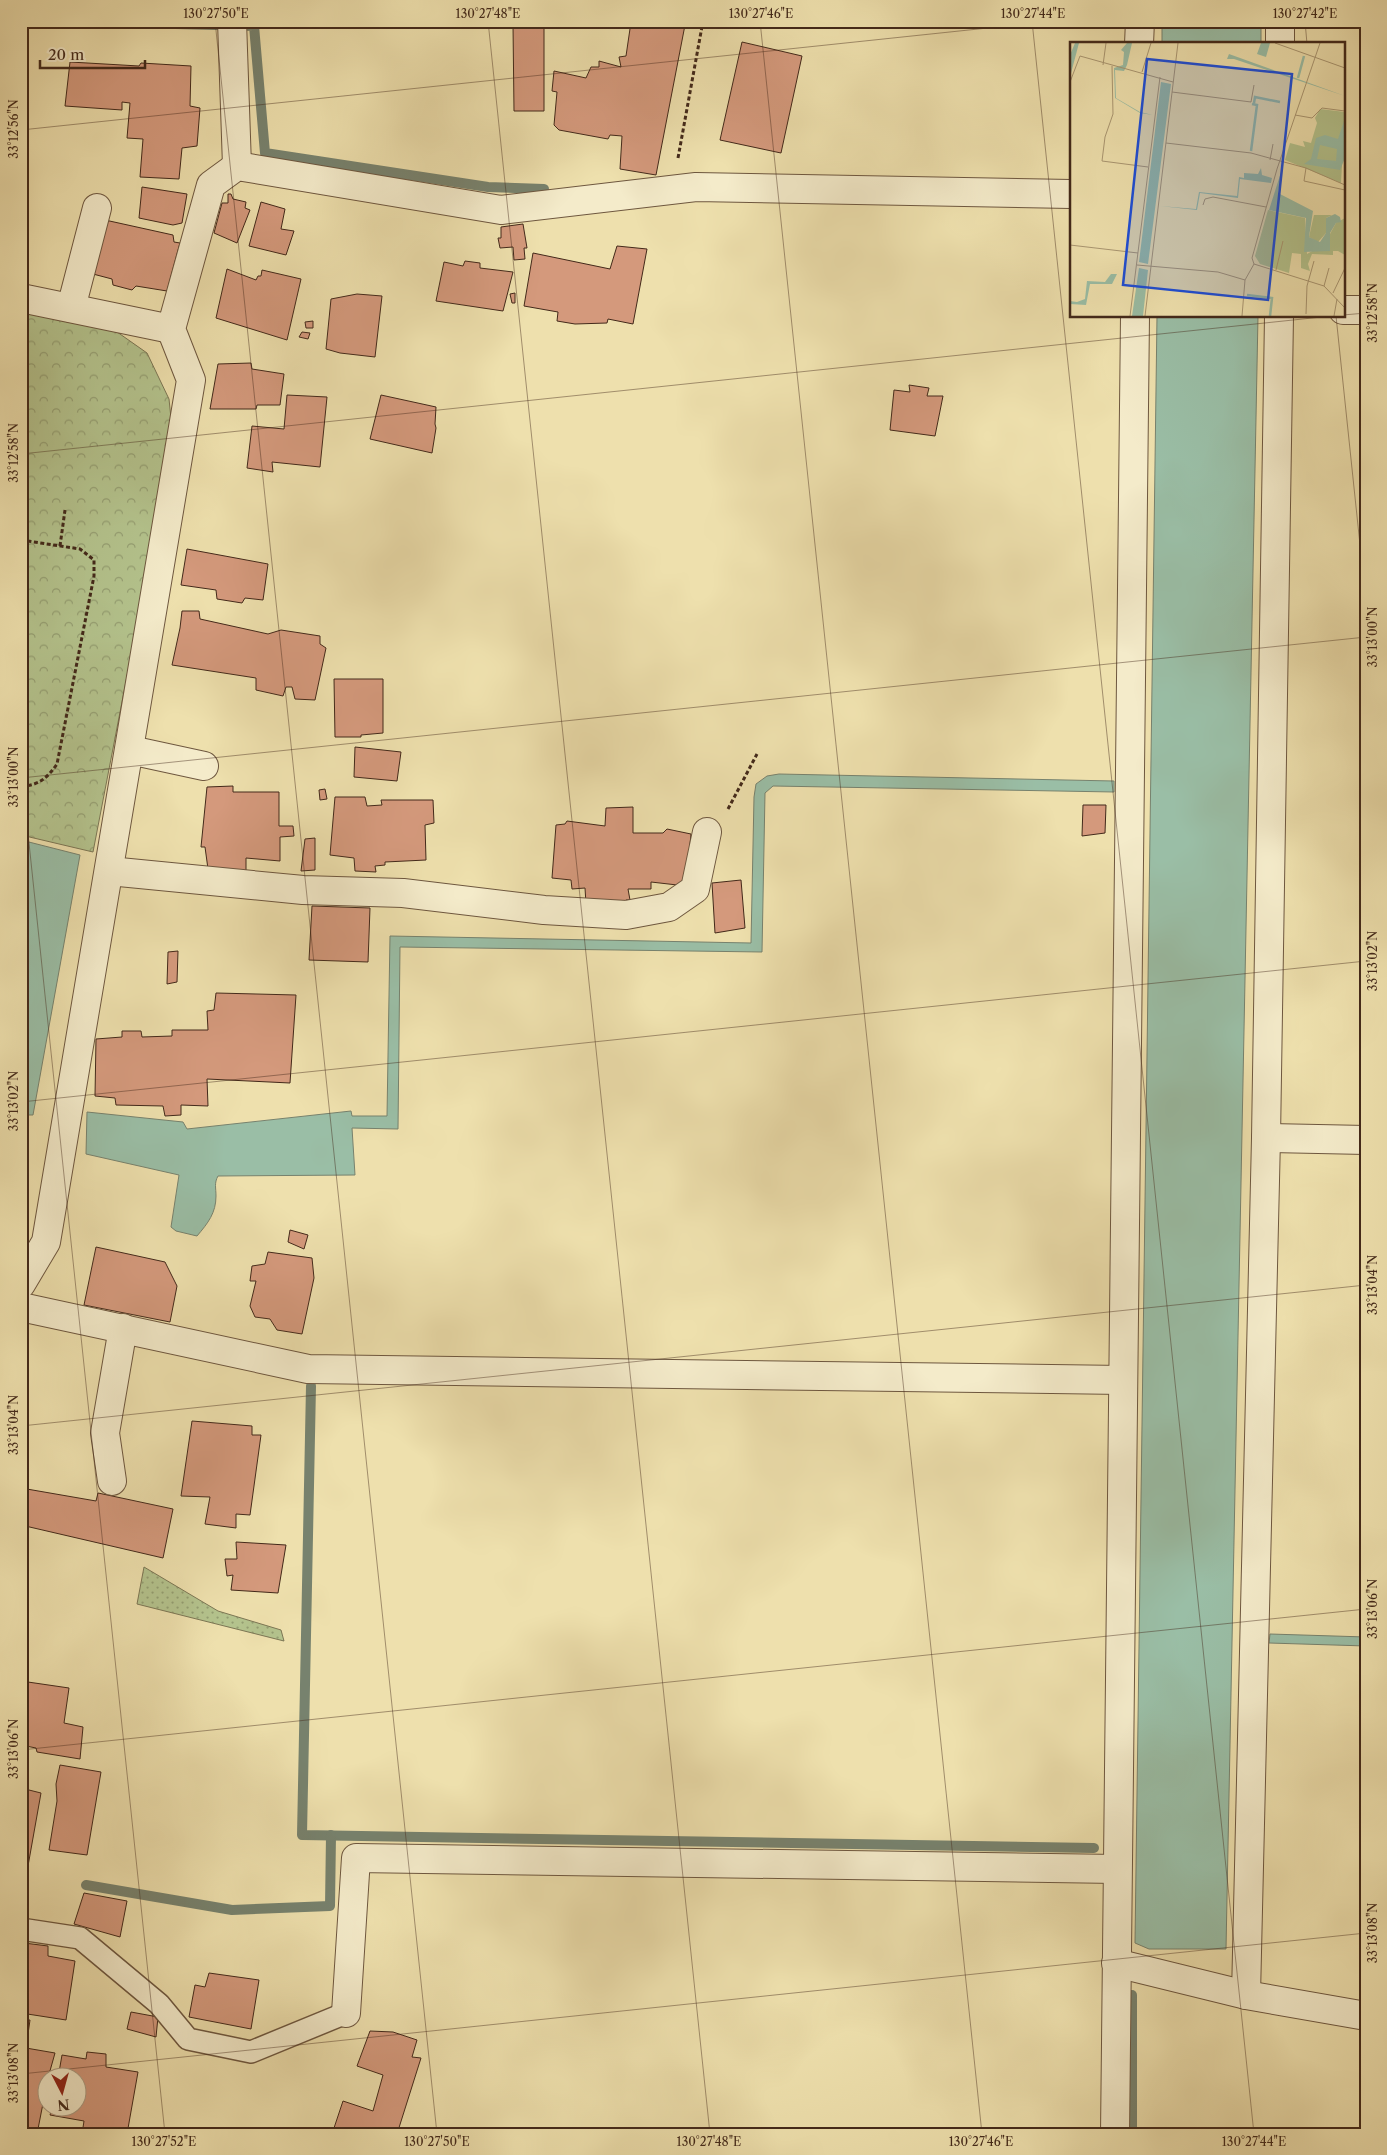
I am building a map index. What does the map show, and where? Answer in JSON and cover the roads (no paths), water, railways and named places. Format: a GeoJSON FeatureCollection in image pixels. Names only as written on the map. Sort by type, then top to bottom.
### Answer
{"type":"FeatureCollection","features":[{"type":"Feature","properties":{"kind":"street"},"geometry":{"type":"LineString","coordinates":[[232,21],[237,166]]}},
{"type":"Feature","properties":{"kind":"street"},"geometry":{"type":"LineString","coordinates":[[1139,42],[1140,21]]}},
{"type":"Feature","properties":{"kind":"street"},"geometry":{"type":"LineString","coordinates":[[1280,21],[1280,42]]}},
{"type":"Feature","properties":{"kind":"street"},"geometry":{"type":"LineString","coordinates":[[21,1284],[46,1242],[110,872],[191,380],[171,329],[211,185],[237,166],[501,210],[673,189],[706,187],[1070,194]]}},
{"type":"Feature","properties":{"kind":"street"},"geometry":{"type":"LineString","coordinates":[[71,308],[97,208]]}},
{"type":"Feature","properties":{"kind":"street"},"geometry":{"type":"LineString","coordinates":[[21,298],[171,329]]}},
{"type":"Feature","properties":{"kind":"street"},"geometry":{"type":"LineString","coordinates":[[1344,310],[1366,310]]}},
{"type":"Feature","properties":{"kind":"street"},"geometry":{"type":"LineString","coordinates":[[1115,2134],[1135,318]]}},
{"type":"Feature","properties":{"kind":"street"},"geometry":{"type":"LineString","coordinates":[[1246,1996],[1266,1138],[1279,318]]}},
{"type":"Feature","properties":{"kind":"street"},"geometry":{"type":"LineString","coordinates":[[130,750],[204,766]]}},
{"type":"Feature","properties":{"kind":"street"},"geometry":{"type":"LineString","coordinates":[[110,872],[303,890],[403,893],[544,910],[626,915],[669,906],[695,889],[707,832]]}},
{"type":"Feature","properties":{"kind":"street"},"geometry":{"type":"LineString","coordinates":[[1266,1138],[1366,1140]]}},
{"type":"Feature","properties":{"kind":"street"},"geometry":{"type":"LineString","coordinates":[[21,1307],[308,1368],[1123,1380]]}},
{"type":"Feature","properties":{"kind":"street"},"geometry":{"type":"LineString","coordinates":[[112,1481],[105,1433],[123,1328]]}},
{"type":"Feature","properties":{"kind":"street"},"geometry":{"type":"LineString","coordinates":[[346,2013],[356,1858],[1117,1868]]}},
{"type":"Feature","properties":{"kind":"street"},"geometry":{"type":"LineString","coordinates":[[1116,1963],[1246,1996],[1366,2016]]}},
{"type":"Feature","properties":{"kind":"lane"},"geometry":{"type":"LineString","coordinates":[[21,1929],[80,1938],[159,2004],[188,2039],[251,2052],[346,2013]]}},
{"type":"Feature","properties":{"kind":"waterway"},"geometry":{"type":"LineString","coordinates":[[58,21],[254,26],[265,153],[488,187],[544,189]]}},
{"type":"Feature","properties":{"kind":"waterway"},"geometry":{"type":"LineString","coordinates":[[311,1386],[302,1835],[1094,1848]]}},
{"type":"Feature","properties":{"kind":"waterway"},"geometry":{"type":"LineString","coordinates":[[86,1885],[232,1910],[330,1906],[331,1835]]}},
{"type":"Feature","properties":{"kind":"waterway"},"geometry":{"type":"LineString","coordinates":[[1132,1995],[1132,2134]]}}]}
